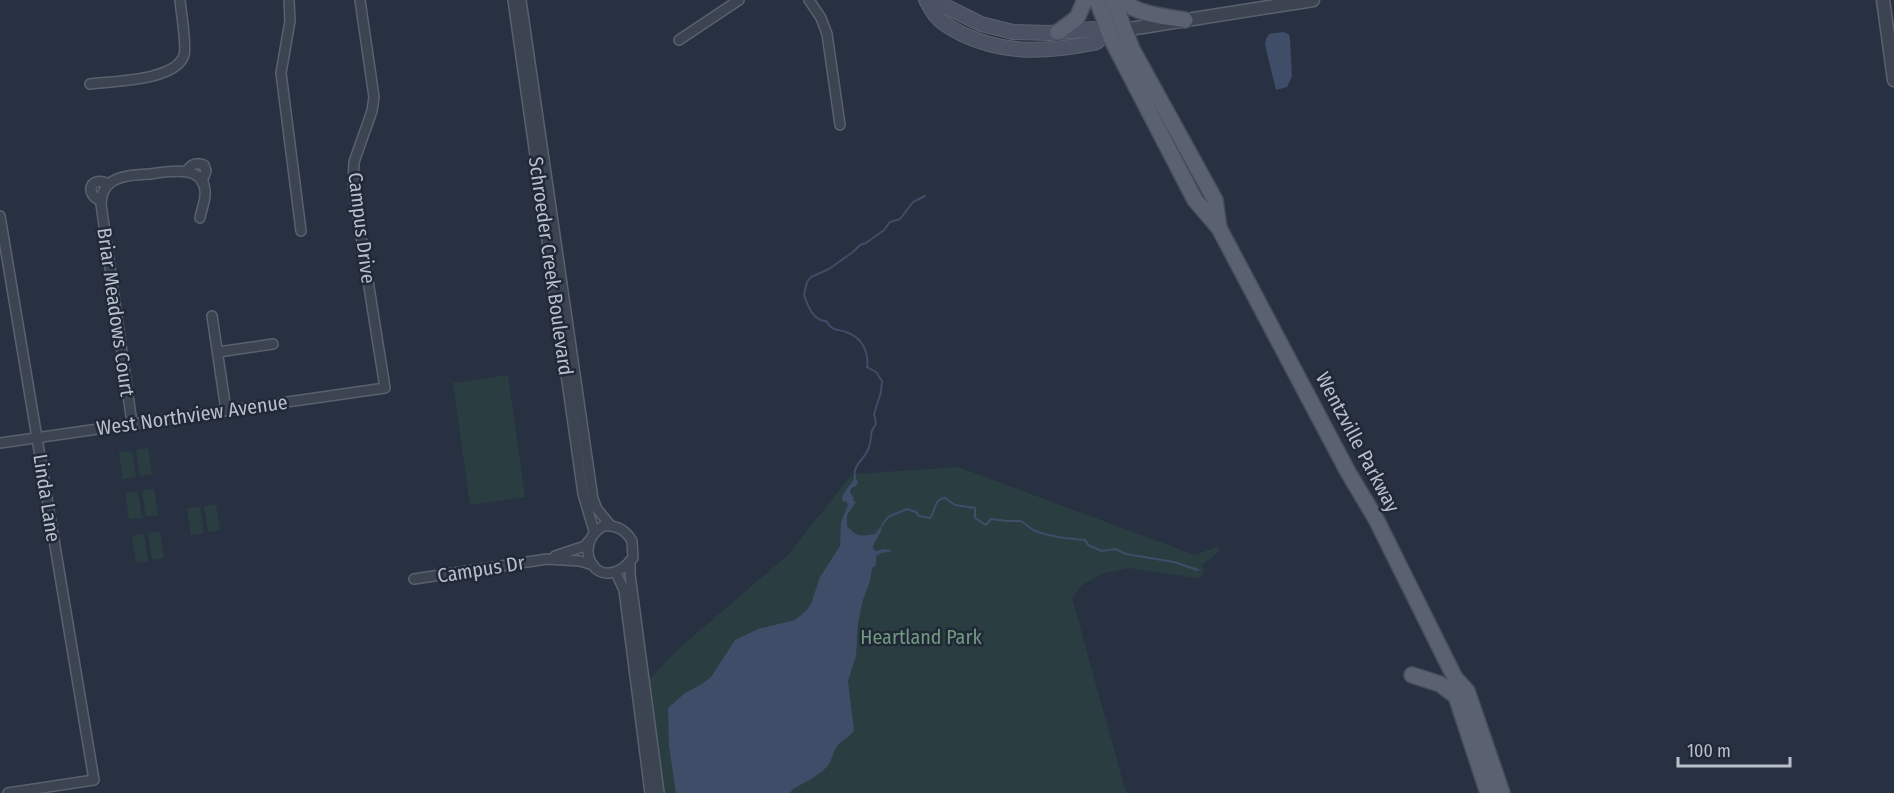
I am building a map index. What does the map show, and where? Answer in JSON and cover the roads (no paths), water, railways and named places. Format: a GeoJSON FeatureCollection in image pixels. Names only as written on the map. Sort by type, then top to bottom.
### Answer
{"type":"FeatureCollection","features":[{"type":"Feature","properties":{"kind":"main road"},"geometry":{"type":"LineString","coordinates":[[926,0],[937,18],[954,30],[990,45],[1019,50],[1047,51],[1094,43],[1114,32]]}},
{"type":"Feature","properties":{"kind":"main road"},"geometry":{"type":"LineString","coordinates":[[933,0],[991,28],[1013,32],[1055,33],[1094,28],[1114,32]]}},
{"type":"Feature","properties":{"kind":"main road"},"geometry":{"type":"LineString","coordinates":[[990,45],[1000,39],[1046,38],[1077,18],[1085,0]]}},
{"type":"Feature","properties":{"kind":"main road","name":"Wentzville Parkway"},"geometry":{"type":"LineString","coordinates":[[1097,0],[1114,32],[1132,49],[1215,200],[1219,228],[1348,472],[1376,519],[1455,678],[1467,691],[1502,793]]}},
{"type":"Feature","properties":{"kind":"main road","name":"Wentzville Parkway"},"geometry":{"type":"LineString","coordinates":[[1113,0],[1114,32]]}},
{"type":"Feature","properties":{"kind":"main road"},"geometry":{"type":"LineString","coordinates":[[1120,0],[1145,14],[1185,20]]}},
{"type":"Feature","properties":{"kind":"main road"},"geometry":{"type":"LineString","coordinates":[[942,22],[954,20],[978,32],[991,28]]}},
{"type":"Feature","properties":{"kind":"main road"},"geometry":{"type":"LineString","coordinates":[[1412,675],[1440,684],[1455,696]]}},
{"type":"Feature","properties":{"kind":"main road","name":"Wentzville Parkway"},"geometry":{"type":"LineString","coordinates":[[1455,678],[1455,696],[1488,793]]}},
{"type":"Feature","properties":{"kind":"street"},"geometry":{"type":"LineString","coordinates":[[90,84],[159,75],[180,63],[185,54],[180,0]]}},
{"type":"Feature","properties":{"kind":"street"},"geometry":{"type":"LineString","coordinates":[[289,0],[290,21],[281,73],[302,231]]}},
{"type":"Feature","properties":{"kind":"street","name":"Campus Drive"},"geometry":{"type":"LineString","coordinates":[[360,0],[374,97],[372,111],[354,162],[353,186],[385,388]]}},
{"type":"Feature","properties":{"kind":"street","name":"Schroeder Creek Boulevard"},"geometry":{"type":"LineString","coordinates":[[513,0],[583,494],[594,531]]}},
{"type":"Feature","properties":{"kind":"street","name":"Schroeder Creek Boulevard"},"geometry":{"type":"LineString","coordinates":[[521,0],[593,499],[597,509],[611,526]]}},
{"type":"Feature","properties":{"kind":"street"},"geometry":{"type":"LineString","coordinates":[[679,40],[739,0]]}},
{"type":"Feature","properties":{"kind":"street"},"geometry":{"type":"LineString","coordinates":[[809,0],[821,18],[827,34],[840,125]]}},
{"type":"Feature","properties":{"kind":"street"},"geometry":{"type":"LineString","coordinates":[[1883,0],[1894,80]]}},
{"type":"Feature","properties":{"kind":"street"},"geometry":{"type":"LineString","coordinates":[[1114,32],[1307,1]]}},
{"type":"Feature","properties":{"kind":"street","name":"Briar Meadows Court"},"geometry":{"type":"LineString","coordinates":[[132,423],[102,195],[109,184],[121,178],[178,170],[187,171],[198,176],[202,182],[205,195],[200,218]]}},
{"type":"Feature","properties":{"kind":"street","name":"Linda Lane"},"geometry":{"type":"LineString","coordinates":[[0,216],[94,780],[8,793]]}},
{"type":"Feature","properties":{"kind":"street"},"geometry":{"type":"LineString","coordinates":[[212,316],[226,410]]}},
{"type":"Feature","properties":{"kind":"street"},"geometry":{"type":"LineString","coordinates":[[218,352],[273,344]]}},
{"type":"Feature","properties":{"kind":"street","name":"West Northview Avenue"},"geometry":{"type":"LineString","coordinates":[[0,443],[385,388]]}},
{"type":"Feature","properties":{"kind":"street"},"geometry":{"type":"LineString","coordinates":[[603,526],[611,526],[621,529],[632,541],[633,558],[616,573],[608,574],[601,572],[593,565],[588,554],[588,542],[594,531],[603,526]]}},
{"type":"Feature","properties":{"kind":"street","name":"Campus Dr"},"geometry":{"type":"LineString","coordinates":[[414,579],[546,559],[585,546],[588,542]]}},
{"type":"Feature","properties":{"kind":"street","name":"Campus Dr"},"geometry":{"type":"LineString","coordinates":[[546,559],[580,561],[593,565]]}},
{"type":"Feature","properties":{"kind":"street"},"geometry":{"type":"LineString","coordinates":[[630,561],[659,793]]}},
{"type":"Feature","properties":{"kind":"street"},"geometry":{"type":"LineString","coordinates":[[616,573],[624,590],[650,793]]}},
{"type":"Feature","properties":{"kind":"water"},"geometry":{"type":"Polygon","coordinates":[[[1283,32],[1289,34],[1292,76],[1287,87],[1276,90],[1265,45],[1269,34],[1283,32]]]}},
{"type":"Feature","properties":{"kind":"water"},"geometry":{"type":"Polygon","coordinates":[[[855,478],[858,482],[851,488],[850,493],[854,498],[853,501],[856,502],[847,515],[847,526],[854,533],[862,536],[875,534],[882,525],[873,549],[893,551],[876,556],[876,565],[872,568],[858,623],[856,656],[848,681],[854,731],[838,745],[830,762],[821,772],[790,793],[676,793],[669,746],[668,708],[685,693],[711,677],[735,640],[758,629],[795,620],[806,611],[811,604],[820,577],[840,546],[841,522],[848,505],[842,497],[855,478]]]}},
{"type":"Feature","properties":{"kind":"waterway"},"geometry":{"type":"LineString","coordinates":[[855,478],[857,465],[867,451],[872,430],[876,424],[874,414],[882,381],[876,372],[867,367],[867,356],[856,337],[833,328],[812,312],[804,295],[807,282],[811,277],[829,269],[884,230],[890,222],[900,219],[913,202],[925,196]]}},
{"type":"Feature","properties":{"kind":"waterway"},"geometry":{"type":"LineString","coordinates":[[882,525],[888,517],[907,509],[916,512],[919,516],[930,518],[938,501],[945,498],[955,505],[975,508],[975,518],[986,525],[991,519],[1021,521],[1033,530],[1044,534],[1085,540],[1088,545],[1102,551],[1115,549],[1126,554],[1174,562],[1198,570]]}},
{"type":"Feature","properties":{"kind":"park label","name":"Heartland Park"},"geometry":{"type":"Point","coordinates":[921,637]}}]}
